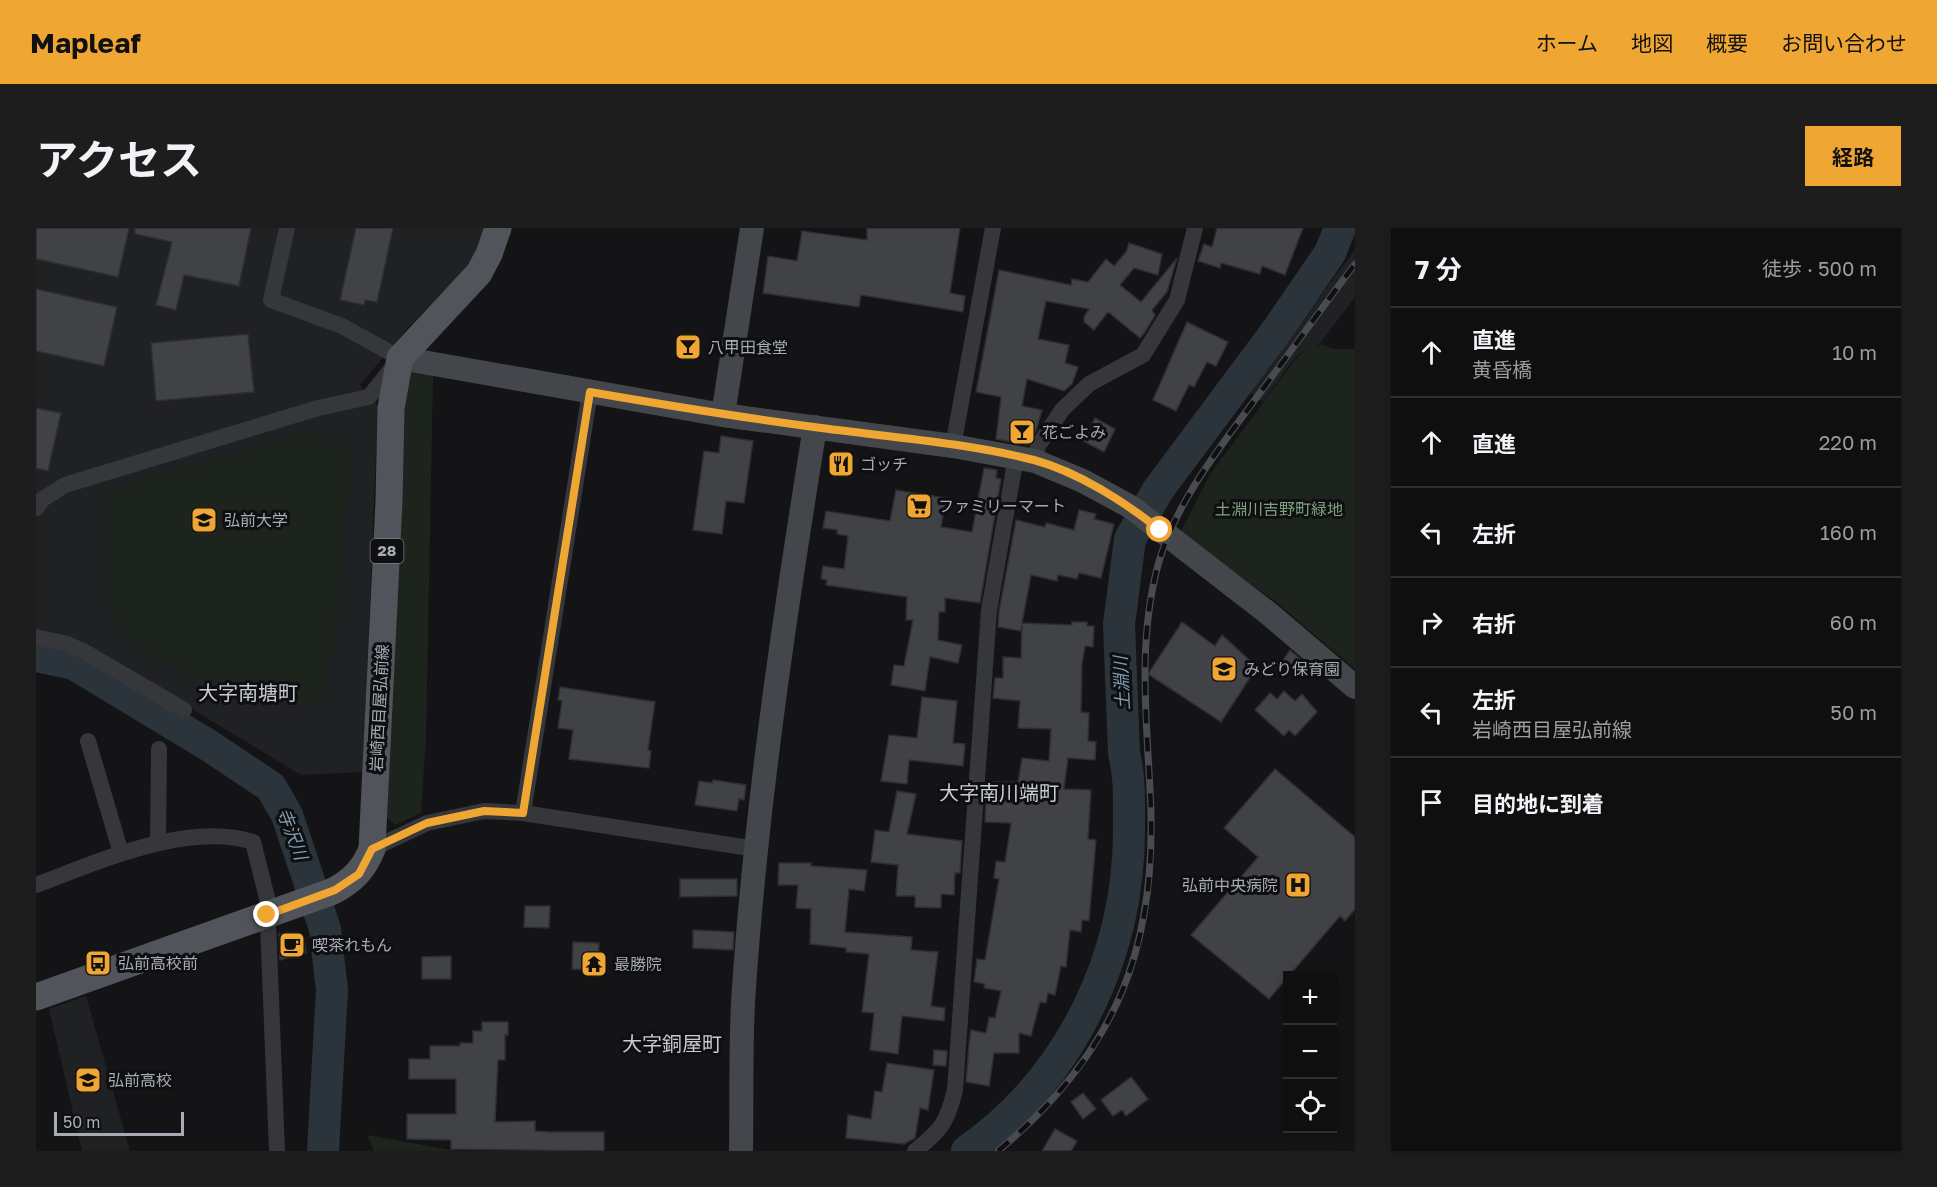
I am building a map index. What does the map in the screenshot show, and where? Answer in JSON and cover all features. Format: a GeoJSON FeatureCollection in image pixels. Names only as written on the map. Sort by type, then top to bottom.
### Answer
{"type":"FeatureCollection","features":[{"type":"Feature","properties":{"kind":"main road"},"geometry":{"type":"LineString","coordinates":[[400,358],[479,273],[489,254],[498,228]]}},
{"type":"Feature","properties":{"kind":"main road","name":"岩崎西目屋弘前線"},"geometry":{"type":"LineString","coordinates":[[36,997],[331,892],[359,874],[372,849],[389,501],[390,408],[400,358]]}},
{"type":"Feature","properties":{"kind":"street"},"geometry":{"type":"LineString","coordinates":[[287,228],[271,300],[342,326],[400,358],[723,415],[953,446],[1026,459],[1083,481],[1136,511],[1268,613],[1355,687]]}},
{"type":"Feature","properties":{"kind":"street"},"geometry":{"type":"LineString","coordinates":[[723,415],[752,228]]}},
{"type":"Feature","properties":{"kind":"street"},"geometry":{"type":"LineString","coordinates":[[953,446],[993,228]]}},
{"type":"Feature","properties":{"kind":"street"},"geometry":{"type":"LineString","coordinates":[[915,1151],[941,1131],[949,1114],[955,1090],[988,610],[1026,459],[1069,403],[1089,384],[1143,355],[1176,300],[1195,228]]}},
{"type":"Feature","properties":{"kind":"street"},"geometry":{"type":"LineString","coordinates":[[36,508],[43,499],[65,485],[318,408],[369,397],[400,358]]}},
{"type":"Feature","properties":{"kind":"street"},"geometry":{"type":"LineString","coordinates":[[523,813],[590,392]]}},
{"type":"Feature","properties":{"kind":"street"},"geometry":{"type":"LineString","coordinates":[[741,1151],[743,989],[756,849],[783,626],[815,427]]}},
{"type":"Feature","properties":{"kind":"street"},"geometry":{"type":"LineString","coordinates":[[36,637],[67,644],[83,651],[184,710]]}},
{"type":"Feature","properties":{"kind":"street"},"geometry":{"type":"LineString","coordinates":[[88,741],[121,853]]}},
{"type":"Feature","properties":{"kind":"street"},"geometry":{"type":"LineString","coordinates":[[158,842],[159,749]]}},
{"type":"Feature","properties":{"kind":"street"},"geometry":{"type":"LineString","coordinates":[[372,849],[427,823],[484,811],[523,813],[756,849]]}},
{"type":"Feature","properties":{"kind":"street"},"geometry":{"type":"LineString","coordinates":[[36,885],[121,853],[158,842],[234,836],[253,842],[270,914],[277,1151]]}},
{"type":"Feature","properties":{"kind":"shaded area","name":"弘前大学"},"geometry":{"type":"Polygon","coordinates":[[[36,228],[485,228],[468,267],[411,324],[360,385],[378,406],[363,772],[301,775],[94,650],[36,634],[36,228]]]}},
{"type":"Feature","properties":{"kind":"shaded area"},"geometry":{"type":"Polygon","coordinates":[[[1355,250],[1355,297],[1318,346],[1312,343],[1293,360],[1263,402],[1248,391],[1355,250]]]}},
{"type":"Feature","properties":{"kind":"shaded area","name":"弘前高校"},"geometry":{"type":"Polygon","coordinates":[[[86,996],[130,1151],[82,1151],[49,1009],[86,996]]]}},
{"type":"Feature","properties":{"kind":"green space","name":"土淵川吉野町緑地"},"geometry":{"type":"Polygon","coordinates":[[[1312,343],[1319,347],[1321,344],[1333,349],[1355,349],[1355,669],[1276,602],[1180,533],[1211,473],[1295,360],[1312,343]]]}},
{"type":"Feature","properties":{"kind":"green space"},"geometry":{"type":"Polygon","coordinates":[[[409,371],[433,373],[426,738],[421,813],[395,825],[387,817],[402,408],[409,371]]]}},
{"type":"Feature","properties":{"kind":"green space"},"geometry":{"type":"Polygon","coordinates":[[[317,431],[352,457],[327,700],[266,699],[224,689],[161,660],[113,627],[107,489],[317,431]]]}},
{"type":"Feature","properties":{"kind":"green space"},"geometry":{"type":"Polygon","coordinates":[[[367,1135],[457,1151],[374,1151],[367,1135]]]}},
{"type":"Feature","properties":{"kind":"building"},"geometry":{"type":"Polygon","coordinates":[[[36,228],[129,228],[118,277],[36,259],[36,228]]]}},
{"type":"Feature","properties":{"kind":"building"},"geometry":{"type":"Polygon","coordinates":[[[135,228],[251,228],[239,286],[184,275],[176,310],[156,305],[172,242],[135,234],[135,228]]]}},
{"type":"Feature","properties":{"kind":"building"},"geometry":{"type":"Polygon","coordinates":[[[356,228],[393,228],[377,302],[365,300],[364,305],[340,300],[356,228]]]}},
{"type":"Feature","properties":{"kind":"building"},"geometry":{"type":"Polygon","coordinates":[[[867,228],[960,228],[950,293],[965,296],[963,312],[861,295],[859,307],[763,293],[768,256],[797,261],[802,231],[867,240],[867,228]]]}},
{"type":"Feature","properties":{"kind":"building"},"geometry":{"type":"Polygon","coordinates":[[[1217,228],[1303,228],[1285,275],[1262,266],[1260,274],[1221,263],[1220,268],[1198,261],[1204,244],[1212,247],[1217,228]]]}},
{"type":"Feature","properties":{"kind":"building"},"geometry":{"type":"Polygon","coordinates":[[[1129,243],[1162,254],[1158,275],[1134,268],[1120,285],[1141,302],[1177,258],[1167,292],[1152,310],[1155,315],[1145,332],[1140,338],[1108,312],[1094,330],[1084,322],[1089,309],[1046,301],[1038,339],[1069,345],[1065,363],[1078,367],[1072,384],[1064,391],[1027,379],[1022,406],[1042,410],[1036,431],[1027,445],[996,439],[1001,397],[976,392],[999,270],[1071,285],[1072,279],[1088,282],[1106,259],[1114,266],[1126,252],[1129,243]]]}},
{"type":"Feature","properties":{"kind":"building"},"geometry":{"type":"Polygon","coordinates":[[[36,289],[117,307],[104,366],[36,351],[36,289]]]}},
{"type":"Feature","properties":{"kind":"building"},"geometry":{"type":"Polygon","coordinates":[[[1187,322],[1228,342],[1216,366],[1207,362],[1194,387],[1189,385],[1176,411],[1153,400],[1187,322]]]}},
{"type":"Feature","properties":{"kind":"building"},"geometry":{"type":"Polygon","coordinates":[[[248,334],[254,392],[156,401],[151,343],[248,334]]]}},
{"type":"Feature","properties":{"kind":"building"},"geometry":{"type":"Polygon","coordinates":[[[36,408],[61,413],[48,471],[36,468],[36,408]]]}},
{"type":"Feature","properties":{"kind":"building"},"geometry":{"type":"Polygon","coordinates":[[[1095,418],[1115,429],[1104,452],[1083,441],[1095,418]]]}},
{"type":"Feature","properties":{"kind":"building"},"geometry":{"type":"Polygon","coordinates":[[[721,436],[753,441],[744,503],[726,501],[722,534],[693,530],[704,451],[719,453],[721,436]]]}},
{"type":"Feature","properties":{"kind":"building"},"geometry":{"type":"Polygon","coordinates":[[[984,468],[997,470],[996,478],[1001,479],[980,603],[945,598],[945,612],[939,612],[938,640],[962,645],[958,663],[930,657],[925,691],[891,685],[894,665],[904,666],[913,620],[906,620],[907,597],[826,585],[827,580],[821,579],[823,566],[844,569],[848,536],[837,534],[837,530],[823,528],[826,511],[890,521],[896,490],[946,498],[941,527],[972,532],[984,468]]]}},
{"type":"Feature","properties":{"kind":"building"},"geometry":{"type":"Polygon","coordinates":[[[1079,510],[1096,514],[1094,519],[1114,524],[1101,578],[1079,573],[1077,579],[1058,575],[1057,581],[1031,575],[1022,623],[1072,625],[1072,622],[1087,622],[1087,626],[1094,626],[1093,647],[1085,646],[1082,664],[1081,712],[1089,713],[1088,741],[1096,742],[1095,760],[1068,758],[1064,789],[1091,790],[1088,839],[1096,840],[1089,921],[1082,920],[1081,932],[1070,930],[1066,967],[1061,966],[1055,995],[1048,993],[1046,1003],[1040,1002],[1031,1036],[1019,1033],[1019,1053],[994,1053],[989,1086],[966,1082],[971,1030],[986,1033],[989,1017],[995,1018],[1001,991],[984,988],[985,984],[974,982],[977,959],[985,960],[999,879],[994,878],[996,861],[1005,862],[1011,823],[985,822],[987,782],[1018,782],[1022,758],[1049,761],[1051,729],[1018,728],[1020,701],[993,698],[995,678],[1003,678],[1003,657],[1021,658],[1022,625],[1021,631],[998,627],[1016,520],[1045,527],[1046,523],[1074,530],[1079,510]]]}},
{"type":"Feature","properties":{"kind":"building"},"geometry":{"type":"Polygon","coordinates":[[[1182,622],[1215,646],[1222,635],[1257,667],[1221,722],[1148,674],[1182,622]]]}},
{"type":"Feature","properties":{"kind":"building"},"geometry":{"type":"Polygon","coordinates":[[[1290,650],[1305,663],[1299,671],[1283,660],[1290,650]]]}},
{"type":"Feature","properties":{"kind":"building"},"geometry":{"type":"Polygon","coordinates":[[[560,687],[655,702],[648,750],[651,751],[649,768],[569,759],[573,730],[558,728],[562,701],[558,700],[560,687]]]}},
{"type":"Feature","properties":{"kind":"building"},"geometry":{"type":"Polygon","coordinates":[[[1284,691],[1295,701],[1302,694],[1317,712],[1295,736],[1289,730],[1284,736],[1255,710],[1270,693],[1277,699],[1284,691]]]}},
{"type":"Feature","properties":{"kind":"building"},"geometry":{"type":"Polygon","coordinates":[[[922,697],[957,701],[953,743],[965,744],[963,766],[909,760],[907,784],[881,781],[889,735],[917,738],[922,697]]]}},
{"type":"Feature","properties":{"kind":"building"},"geometry":{"type":"Polygon","coordinates":[[[1275,769],[1355,837],[1355,909],[1345,921],[1340,916],[1293,971],[1283,971],[1283,983],[1269,999],[1191,935],[1258,857],[1224,828],[1275,769]]]}},
{"type":"Feature","properties":{"kind":"building"},"geometry":{"type":"Polygon","coordinates":[[[713,780],[746,785],[744,800],[739,799],[737,811],[695,805],[699,781],[712,783],[713,780]]]}},
{"type":"Feature","properties":{"kind":"building"},"geometry":{"type":"Polygon","coordinates":[[[897,791],[916,794],[907,834],[962,841],[960,873],[955,873],[954,895],[941,894],[941,908],[915,907],[915,896],[896,896],[898,865],[871,862],[875,830],[889,832],[897,791]]]}},
{"type":"Feature","properties":{"kind":"building"},"geometry":{"type":"Polygon","coordinates":[[[779,863],[811,863],[811,866],[867,870],[864,891],[849,889],[845,932],[912,937],[911,950],[938,952],[931,1006],[945,1008],[944,1021],[902,1016],[898,1054],[870,1050],[874,1013],[862,1012],[869,954],[846,952],[846,948],[810,944],[811,909],[796,908],[798,885],[778,885],[779,863]]]}},
{"type":"Feature","properties":{"kind":"building"},"geometry":{"type":"Polygon","coordinates":[[[680,879],[737,879],[737,896],[680,897],[680,879]]]}},
{"type":"Feature","properties":{"kind":"building"},"geometry":{"type":"Polygon","coordinates":[[[525,906],[550,906],[549,928],[524,927],[525,906]]]}},
{"type":"Feature","properties":{"kind":"building"},"geometry":{"type":"Polygon","coordinates":[[[693,930],[734,932],[733,950],[693,948],[693,930]]]}},
{"type":"Feature","properties":{"kind":"building","name":"喫茶れもん"},"geometry":{"type":"Polygon","coordinates":[[[298,933],[304,938],[306,953],[280,960],[279,934],[298,933]]]}},
{"type":"Feature","properties":{"kind":"building"},"geometry":{"type":"Polygon","coordinates":[[[573,942],[599,943],[598,970],[572,969],[573,942]]]}},
{"type":"Feature","properties":{"kind":"building"},"geometry":{"type":"Polygon","coordinates":[[[451,956],[451,979],[422,979],[422,957],[451,956]]]}},
{"type":"Feature","properties":{"kind":"building"},"geometry":{"type":"Polygon","coordinates":[[[482,1022],[508,1022],[508,1035],[505,1035],[505,1060],[498,1060],[495,1122],[535,1121],[535,1131],[604,1132],[604,1151],[451,1149],[451,1140],[407,1139],[407,1114],[456,1114],[456,1079],[409,1079],[409,1059],[430,1059],[430,1046],[460,1046],[460,1043],[473,1043],[473,1031],[482,1031],[482,1022]]]}},
{"type":"Feature","properties":{"kind":"building"},"geometry":{"type":"Polygon","coordinates":[[[934,1050],[947,1051],[946,1066],[933,1065],[934,1050]]]}},
{"type":"Feature","properties":{"kind":"building"},"geometry":{"type":"Polygon","coordinates":[[[887,1063],[934,1070],[928,1110],[920,1108],[915,1138],[904,1144],[846,1138],[848,1115],[871,1119],[875,1091],[882,1092],[887,1063]]]}},
{"type":"Feature","properties":{"kind":"building"},"geometry":{"type":"Polygon","coordinates":[[[1131,1077],[1148,1099],[1126,1116],[1122,1110],[1113,1116],[1101,1100],[1131,1077]]]}},
{"type":"Feature","properties":{"kind":"building"},"geometry":{"type":"Polygon","coordinates":[[[1083,1093],[1096,1109],[1083,1119],[1071,1102],[1083,1093]]]}},
{"type":"Feature","properties":{"kind":"building"},"geometry":{"type":"Polygon","coordinates":[[[1055,1129],[1077,1141],[1071,1151],[1042,1151],[1055,1129]]]}},
{"type":"Feature","properties":{"kind":"waterway","name":"土淵川"},"geometry":{"type":"LineString","coordinates":[[967,1151],[1004,1121],[1037,1087],[1065,1049],[1088,1009],[1106,966],[1119,920],[1127,874],[1129,826],[1119,624],[1130,539],[1158,490],[1278,329],[1330,253],[1340,228]]}},
{"type":"Feature","properties":{"kind":"waterway","name":"寺沢川"},"geometry":{"type":"LineString","coordinates":[[36,656],[74,664],[208,745],[271,787],[287,815],[325,929],[332,990],[323,1151]]}},
{"type":"Feature","properties":{"kind":"railway"},"geometry":{"type":"LineString","coordinates":[[998,1151],[1039,1113],[1074,1074],[1101,1033],[1122,991],[1138,945],[1147,897],[1151,845],[1146,649],[1152,593],[1165,542],[1198,479],[1355,264]]}},
{"type":"Feature","properties":{"kind":"place","name":"八甲田食堂"},"geometry":{"type":"Point","coordinates":[688,347]}},
{"type":"Feature","properties":{"kind":"place","name":"花ごよみ"},"geometry":{"type":"Point","coordinates":[1022,432]}},
{"type":"Feature","properties":{"kind":"place","name":"ゴッチ"},"geometry":{"type":"Point","coordinates":[841,464]}},
{"type":"Feature","properties":{"kind":"place","name":"ファミリーマート"},"geometry":{"type":"Point","coordinates":[919,506]}},
{"type":"Feature","properties":{"kind":"place","name":"弘前大学"},"geometry":{"type":"Point","coordinates":[204,520]}},
{"type":"Feature","properties":{"kind":"place","name":"みどり保育園"},"geometry":{"type":"Point","coordinates":[1224,669]}},
{"type":"Feature","properties":{"kind":"place","name":"弘前中央病院"},"geometry":{"type":"Point","coordinates":[1298,885]}},
{"type":"Feature","properties":{"kind":"place","name":"喫茶れもん"},"geometry":{"type":"Point","coordinates":[292,945]}},
{"type":"Feature","properties":{"kind":"place","name":"弘前高校前"},"geometry":{"type":"Point","coordinates":[98,963]}},
{"type":"Feature","properties":{"kind":"place","name":"最勝院"},"geometry":{"type":"Point","coordinates":[594,964]}},
{"type":"Feature","properties":{"kind":"place","name":"弘前高校"},"geometry":{"type":"Point","coordinates":[88,1080]}},
{"type":"Feature","properties":{"kind":"district","name":"大字南塘町"},"geometry":{"type":"Point","coordinates":[248,693]}},
{"type":"Feature","properties":{"kind":"district","name":"大字南川端町"},"geometry":{"type":"Point","coordinates":[999,793]}},
{"type":"Feature","properties":{"kind":"district","name":"大字銅屋町"},"geometry":{"type":"Point","coordinates":[672,1044]}},
{"type":"Feature","properties":{"kind":"route"},"geometry":{"type":"LineString","coordinates":[[267,915],[335,890],[359,874],[372,849],[390,843],[427,823],[484,811],[523,813],[590,392],[723,415],[953,446],[1035,461],[1083,481],[1131,507],[1160,530]]}}]}
